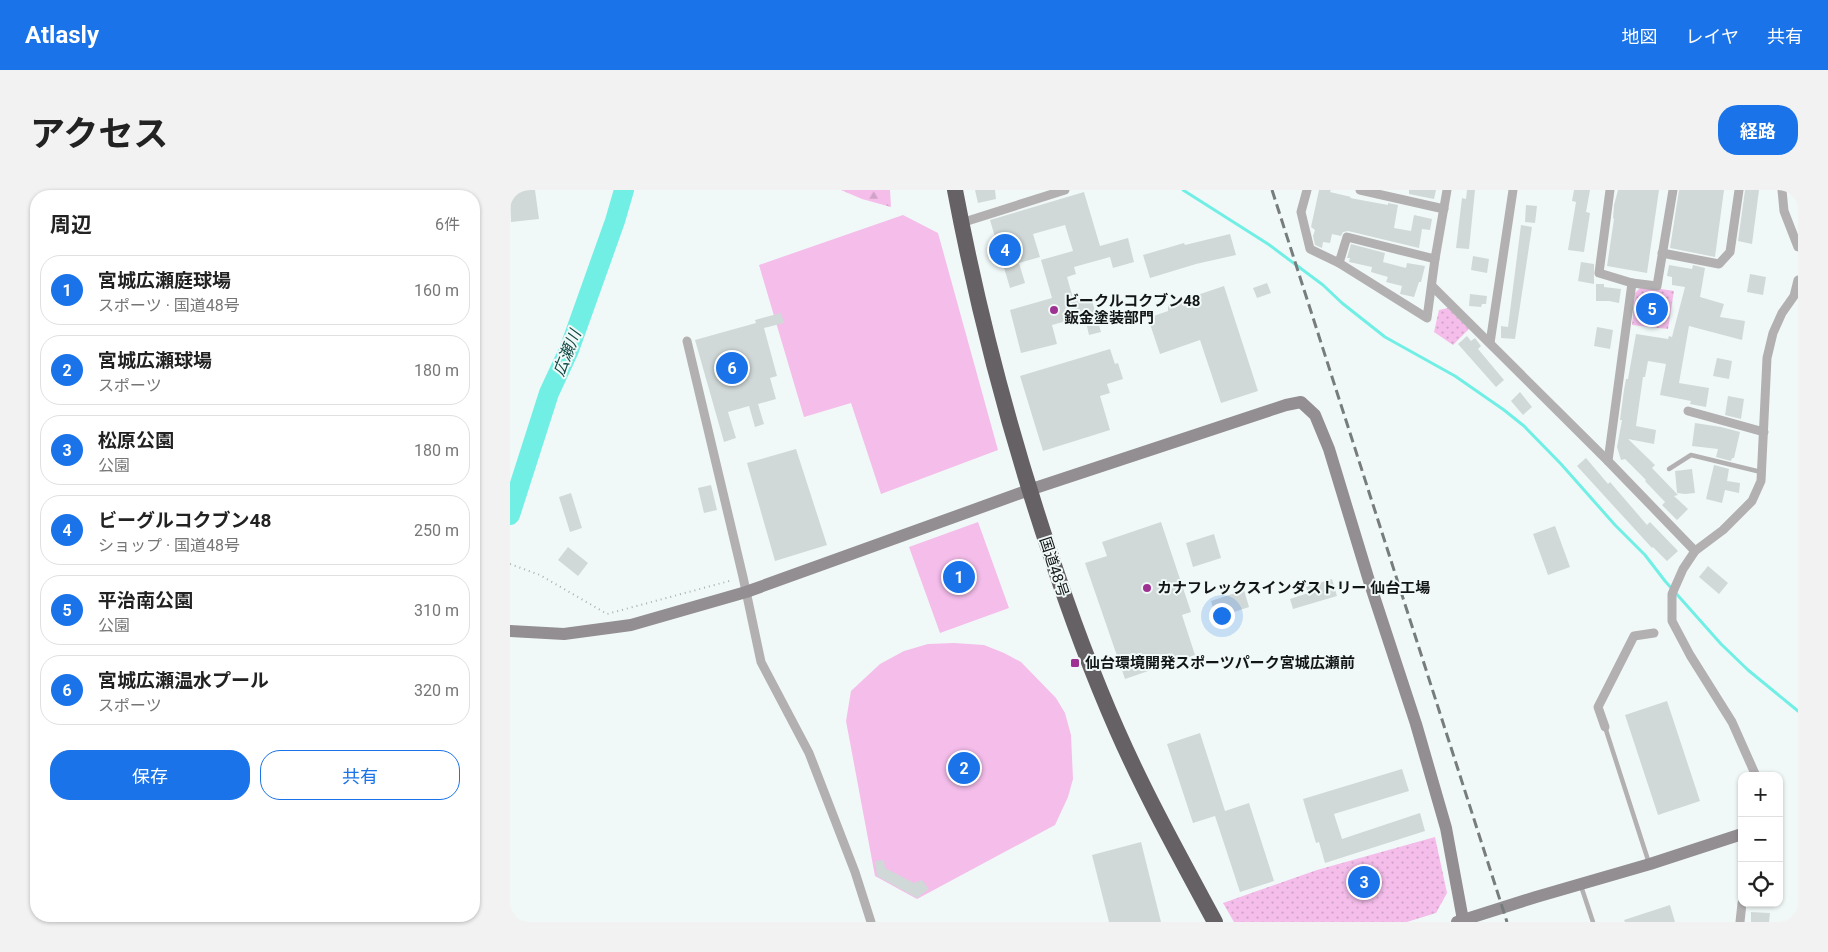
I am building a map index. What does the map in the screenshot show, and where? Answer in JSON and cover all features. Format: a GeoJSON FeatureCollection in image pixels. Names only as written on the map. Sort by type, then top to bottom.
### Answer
{"type":"FeatureCollection","features":[{"type":"Feature","properties":{"kind":"highway","name":"国道48号"},"geometry":{"type":"LineString","coordinates":[[955,190],[994,364],[1029,490],[1070,615],[1117,730],[1167,834],[1215,922]]}},
{"type":"Feature","properties":{"kind":"street"},"geometry":{"type":"LineString","coordinates":[[1307,190],[1301,212],[1310,249],[1339,263],[1427,318],[1447,190]]}},
{"type":"Feature","properties":{"kind":"street"},"geometry":{"type":"LineString","coordinates":[[1360,190],[1444,209]]}},
{"type":"Feature","properties":{"kind":"street"},"geometry":{"type":"LineString","coordinates":[[1490,344],[1513,190]]}},
{"type":"Feature","properties":{"kind":"street"},"geometry":{"type":"LineString","coordinates":[[1610,190],[1599,273],[1632,283],[1657,286],[1673,190]]}},
{"type":"Feature","properties":{"kind":"street"},"geometry":{"type":"LineString","coordinates":[[1662,253],[1719,264],[1730,252],[1739,190]]}},
{"type":"Feature","properties":{"kind":"street"},"geometry":{"type":"LineString","coordinates":[[1782,190],[1784,211],[1798,247]]}},
{"type":"Feature","properties":{"kind":"street"},"geometry":{"type":"LineString","coordinates":[[961,223],[1059,191]]}},
{"type":"Feature","properties":{"kind":"street"},"geometry":{"type":"LineString","coordinates":[[1339,263],[1347,237],[1435,259]]}},
{"type":"Feature","properties":{"kind":"street"},"geometry":{"type":"LineString","coordinates":[[1754,772],[1732,722],[1690,655],[1672,621],[1672,594],[1676,582],[1695,551],[1723,530],[1752,501],[1762,472],[1766,358],[1773,334],[1782,313],[1794,296],[1798,280]]}},
{"type":"Feature","properties":{"kind":"street"},"geometry":{"type":"LineString","coordinates":[[1608,461],[1632,283]]}},
{"type":"Feature","properties":{"kind":"street"},"geometry":{"type":"LineString","coordinates":[[1432,286],[1608,461],[1695,551]]}},
{"type":"Feature","properties":{"kind":"street"},"geometry":{"type":"LineString","coordinates":[[687,341],[744,577],[761,662],[809,753],[855,872],[871,922]]}},
{"type":"Feature","properties":{"kind":"street"},"geometry":{"type":"LineString","coordinates":[[510,631],[564,634],[631,625],[746,592],[1029,490],[1300,402],[1315,415],[1329,449],[1370,584],[1416,724],[1446,828],[1460,921],[1738,835]]}},
{"type":"Feature","properties":{"kind":"street"},"geometry":{"type":"LineString","coordinates":[[1688,411],[1764,432]]}},
{"type":"Feature","properties":{"kind":"street"},"geometry":{"type":"LineString","coordinates":[[1605,727],[1598,707],[1634,636],[1654,633]]}},
{"type":"Feature","properties":{"kind":"street"},"geometry":{"type":"LineString","coordinates":[[1740,922],[1742,907]]}},
{"type":"Feature","properties":{"kind":"lane"},"geometry":{"type":"LineString","coordinates":[[1669,469],[1691,455],[1762,472]]}},
{"type":"Feature","properties":{"kind":"lane"},"geometry":{"type":"LineString","coordinates":[[1605,727],[1650,864]]}},
{"type":"Feature","properties":{"kind":"lane"},"geometry":{"type":"LineString","coordinates":[[1581,884],[1594,922]]}},
{"type":"Feature","properties":{"kind":"path"},"geometry":{"type":"LineString","coordinates":[[510,564],[540,575],[607,614],[744,577]]}},
{"type":"Feature","properties":{"kind":"green space"},"geometry":{"type":"Polygon","coordinates":[[[841,190],[890,190],[891,207],[862,199],[841,190]]]}},
{"type":"Feature","properties":{"kind":"green space"},"geometry":{"type":"Polygon","coordinates":[[[903,215],[938,233],[998,450],[881,494],[851,403],[804,417],[759,265],[903,215]]]}},
{"type":"Feature","properties":{"kind":"green space"},"geometry":{"type":"Polygon","coordinates":[[[1642,286],[1674,291],[1668,329],[1632,325],[1635,293],[1642,286]]]}},
{"type":"Feature","properties":{"kind":"green space"},"geometry":{"type":"Polygon","coordinates":[[[1448,308],[1469,329],[1453,345],[1434,332],[1439,310],[1448,308]]]}},
{"type":"Feature","properties":{"kind":"green space"},"geometry":{"type":"Polygon","coordinates":[[[978,522],[1009,608],[940,633],[909,547],[978,522]]]}},
{"type":"Feature","properties":{"kind":"green space"},"geometry":{"type":"Polygon","coordinates":[[[928,644],[984,645],[1021,662],[1056,698],[1065,713],[1071,735],[1073,779],[1068,797],[1055,825],[917,899],[875,876],[846,721],[851,691],[880,664],[904,651],[928,644]]]}},
{"type":"Feature","properties":{"kind":"green space"},"geometry":{"type":"Polygon","coordinates":[[[1435,837],[1447,893],[1436,913],[1407,922],[1234,922],[1223,903],[1317,870],[1435,837]]]}},
{"type":"Feature","properties":{"kind":"building"},"geometry":{"type":"Polygon","coordinates":[[[510,190],[535,190],[539,219],[511,222],[510,190]]]}},
{"type":"Feature","properties":{"kind":"building"},"geometry":{"type":"Polygon","coordinates":[[[975,190],[995,190],[996,199],[978,203],[975,190]]]}},
{"type":"Feature","properties":{"kind":"building"},"geometry":{"type":"Polygon","coordinates":[[[1319,190],[1331,190],[1330,192],[1350,198],[1398,205],[1394,228],[1411,231],[1414,215],[1432,219],[1430,230],[1422,229],[1419,248],[1348,231],[1343,232],[1341,236],[1332,234],[1330,243],[1323,242],[1322,248],[1315,245],[1313,236],[1315,230],[1311,227],[1319,190]]]}},
{"type":"Feature","properties":{"kind":"building"},"geometry":{"type":"Polygon","coordinates":[[[1409,190],[1436,190],[1434,199],[1409,194],[1409,190]]]}},
{"type":"Feature","properties":{"kind":"building"},"geometry":{"type":"Polygon","coordinates":[[[1467,190],[1475,190],[1469,249],[1456,248],[1462,198],[1466,199],[1467,190]]]}},
{"type":"Feature","properties":{"kind":"building"},"geometry":{"type":"Polygon","coordinates":[[[1574,190],[1590,190],[1586,212],[1590,213],[1584,252],[1568,250],[1576,202],[1572,201],[1574,190]]]}},
{"type":"Feature","properties":{"kind":"building"},"geometry":{"type":"Polygon","coordinates":[[[1618,190],[1659,190],[1647,273],[1607,266],[1614,219],[1614,205],[1618,190]]]}},
{"type":"Feature","properties":{"kind":"building"},"geometry":{"type":"Polygon","coordinates":[[[1679,190],[1724,190],[1715,257],[1670,248],[1679,190]]]}},
{"type":"Feature","properties":{"kind":"building"},"geometry":{"type":"Polygon","coordinates":[[[1745,190],[1759,190],[1752,244],[1738,241],[1745,190]]]}},
{"type":"Feature","properties":{"kind":"building"},"geometry":{"type":"Polygon","coordinates":[[[1084,192],[1100,246],[1128,238],[1134,262],[1113,268],[1110,257],[1074,267],[1076,274],[1067,277],[1074,302],[1091,297],[1101,332],[1089,335],[1086,322],[1076,325],[1074,319],[1052,325],[1057,344],[1021,353],[1010,310],[1052,298],[1041,260],[1073,251],[1065,225],[1033,234],[1040,257],[1019,263],[1025,283],[1010,288],[990,220],[1084,192]]]}},
{"type":"Feature","properties":{"kind":"building"},"geometry":{"type":"Polygon","coordinates":[[[1526,205],[1537,206],[1535,223],[1525,222],[1526,205]]]}},
{"type":"Feature","properties":{"kind":"building"},"geometry":{"type":"Polygon","coordinates":[[[1521,225],[1532,227],[1515,339],[1501,338],[1501,326],[1508,327],[1521,225]]]}},
{"type":"Feature","properties":{"kind":"building"},"geometry":{"type":"Polygon","coordinates":[[[1230,234],[1236,255],[1196,264],[1150,278],[1143,255],[1184,243],[1185,245],[1230,234]]]}},
{"type":"Feature","properties":{"kind":"building"},"geometry":{"type":"Polygon","coordinates":[[[1351,244],[1385,253],[1383,262],[1406,268],[1407,263],[1425,266],[1421,282],[1419,282],[1414,297],[1400,294],[1402,286],[1386,282],[1388,277],[1371,272],[1372,267],[1349,262],[1350,258],[1347,258],[1351,244]]]}},
{"type":"Feature","properties":{"kind":"building"},"geometry":{"type":"Polygon","coordinates":[[[1473,256],[1489,259],[1487,273],[1471,270],[1473,256]]]}},
{"type":"Feature","properties":{"kind":"building"},"geometry":{"type":"Polygon","coordinates":[[[1581,262],[1594,264],[1594,284],[1578,281],[1581,262]]]}},
{"type":"Feature","properties":{"kind":"building"},"geometry":{"type":"Polygon","coordinates":[[[1669,265],[1692,269],[1693,265],[1705,268],[1700,297],[1724,304],[1720,317],[1745,321],[1742,340],[1689,326],[1679,383],[1709,388],[1706,407],[1690,404],[1691,401],[1660,395],[1666,364],[1648,361],[1645,377],[1643,377],[1636,426],[1656,430],[1654,444],[1628,439],[1655,465],[1652,468],[1678,495],[1674,496],[1688,509],[1677,520],[1662,505],[1665,502],[1646,480],[1625,459],[1621,460],[1617,447],[1622,420],[1620,420],[1624,390],[1626,379],[1628,379],[1636,334],[1668,339],[1669,336],[1672,337],[1685,287],[1672,285],[1672,277],[1667,276],[1669,265]]]}},
{"type":"Feature","properties":{"kind":"building"},"geometry":{"type":"Polygon","coordinates":[[[1750,274],[1766,277],[1763,295],[1747,292],[1750,274]]]}},
{"type":"Feature","properties":{"kind":"building"},"geometry":{"type":"Polygon","coordinates":[[[1267,283],[1271,293],[1257,298],[1253,288],[1267,283]]]}},
{"type":"Feature","properties":{"kind":"building"},"geometry":{"type":"Polygon","coordinates":[[[1596,284],[1604,284],[1604,287],[1621,289],[1619,303],[1596,301],[1596,284]]]}},
{"type":"Feature","properties":{"kind":"building"},"geometry":{"type":"Polygon","coordinates":[[[1224,286],[1258,391],[1221,403],[1200,340],[1160,354],[1148,318],[1168,311],[1168,305],[1224,286]]]}},
{"type":"Feature","properties":{"kind":"building"},"geometry":{"type":"Polygon","coordinates":[[[1470,294],[1487,296],[1486,304],[1482,304],[1481,307],[1469,306],[1470,294]]]}},
{"type":"Feature","properties":{"kind":"building"},"geometry":{"type":"Polygon","coordinates":[[[781,313],[784,323],[764,328],[777,376],[770,378],[776,399],[758,404],[764,424],[755,427],[749,406],[728,412],[736,438],[724,442],[695,340],[756,323],[755,320],[781,313]]]}},
{"type":"Feature","properties":{"kind":"building"},"geometry":{"type":"Polygon","coordinates":[[[1597,327],[1613,330],[1610,349],[1594,346],[1597,327]]]}},
{"type":"Feature","properties":{"kind":"building"},"geometry":{"type":"Polygon","coordinates":[[[1467,336],[1471,341],[1475,338],[1481,346],[1478,349],[1504,380],[1496,387],[1458,344],[1467,336]]]}},
{"type":"Feature","properties":{"kind":"building"},"geometry":{"type":"Polygon","coordinates":[[[1110,349],[1115,364],[1118,363],[1123,379],[1107,384],[1110,393],[1100,396],[1110,430],[1043,451],[1020,376],[1110,349]]]}},
{"type":"Feature","properties":{"kind":"building"},"geometry":{"type":"Polygon","coordinates":[[[1717,358],[1732,361],[1729,379],[1713,376],[1717,358]]]}},
{"type":"Feature","properties":{"kind":"building"},"geometry":{"type":"Polygon","coordinates":[[[1520,392],[1532,407],[1523,415],[1511,401],[1520,392]]]}},
{"type":"Feature","properties":{"kind":"building"},"geometry":{"type":"Polygon","coordinates":[[[1728,396],[1744,399],[1741,419],[1725,415],[1728,396]]]}},
{"type":"Feature","properties":{"kind":"building"},"geometry":{"type":"Polygon","coordinates":[[[1695,423],[1740,432],[1734,458],[1731,461],[1716,457],[1718,449],[1692,446],[1695,423]]]}},
{"type":"Feature","properties":{"kind":"building"},"geometry":{"type":"Polygon","coordinates":[[[796,449],[827,545],[775,561],[747,463],[796,449]]]}},
{"type":"Feature","properties":{"kind":"building"},"geometry":{"type":"Polygon","coordinates":[[[1586,458],[1608,484],[1610,482],[1647,525],[1650,522],[1678,551],[1667,561],[1652,548],[1577,466],[1586,458]]]}},
{"type":"Feature","properties":{"kind":"building"},"geometry":{"type":"Polygon","coordinates":[[[1714,465],[1729,469],[1727,481],[1740,483],[1739,493],[1725,490],[1722,503],[1706,499],[1714,465]]]}},
{"type":"Feature","properties":{"kind":"building"},"geometry":{"type":"Polygon","coordinates":[[[1692,469],[1695,493],[1677,493],[1675,471],[1692,469]]]}},
{"type":"Feature","properties":{"kind":"building"},"geometry":{"type":"Polygon","coordinates":[[[711,485],[717,510],[704,513],[698,488],[711,485]]]}},
{"type":"Feature","properties":{"kind":"building"},"geometry":{"type":"Polygon","coordinates":[[[571,493],[582,528],[570,532],[559,497],[571,493]]]}},
{"type":"Feature","properties":{"kind":"building"},"geometry":{"type":"Polygon","coordinates":[[[1161,522],[1191,612],[1182,615],[1195,655],[1125,679],[1085,563],[1107,556],[1102,542],[1161,522]]]}},
{"type":"Feature","properties":{"kind":"building"},"geometry":{"type":"Polygon","coordinates":[[[1555,526],[1570,567],[1548,575],[1533,534],[1555,526]]]}},
{"type":"Feature","properties":{"kind":"building"},"geometry":{"type":"Polygon","coordinates":[[[1214,534],[1221,558],[1193,567],[1186,543],[1214,534]]]}},
{"type":"Feature","properties":{"kind":"building"},"geometry":{"type":"Polygon","coordinates":[[[568,547],[588,563],[578,576],[558,560],[568,547]]]}},
{"type":"Feature","properties":{"kind":"building"},"geometry":{"type":"Polygon","coordinates":[[[1708,566],[1728,583],[1719,594],[1699,577],[1708,566]]]}},
{"type":"Feature","properties":{"kind":"building"},"geometry":{"type":"Polygon","coordinates":[[[1332,579],[1337,596],[1293,609],[1290,599],[1308,593],[1306,587],[1332,579]]]}},
{"type":"Feature","properties":{"kind":"building"},"geometry":{"type":"Polygon","coordinates":[[[1244,590],[1249,607],[1216,618],[1211,601],[1244,590]]]}},
{"type":"Feature","properties":{"kind":"building"},"geometry":{"type":"Polygon","coordinates":[[[1667,701],[1700,801],[1658,815],[1625,715],[1667,701]]]}},
{"type":"Feature","properties":{"kind":"building"},"geometry":{"type":"Polygon","coordinates":[[[1200,733],[1225,811],[1249,803],[1274,881],[1240,892],[1215,816],[1193,823],[1167,744],[1200,733]]]}},
{"type":"Feature","properties":{"kind":"building"},"geometry":{"type":"Polygon","coordinates":[[[1402,769],[1409,791],[1334,814],[1342,839],[1420,813],[1425,831],[1325,863],[1319,842],[1316,843],[1303,799],[1402,769]]]}},
{"type":"Feature","properties":{"kind":"building"},"geometry":{"type":"Polygon","coordinates":[[[1141,842],[1161,922],[1109,922],[1092,855],[1141,842]]]}},
{"type":"Feature","properties":{"kind":"building"},"geometry":{"type":"Polygon","coordinates":[[[884,860],[885,868],[914,883],[922,880],[929,889],[917,898],[877,876],[875,861],[884,860]]]}},
{"type":"Feature","properties":{"kind":"building"},"geometry":{"type":"Polygon","coordinates":[[[1670,905],[1675,922],[1625,922],[1624,920],[1670,905]]]}},
{"type":"Feature","properties":{"kind":"building"},"geometry":{"type":"Polygon","coordinates":[[[1751,912],[1770,913],[1769,922],[1751,922],[1751,912]]]}},
{"type":"Feature","properties":{"kind":"waterway","name":"広瀬川"},"geometry":{"type":"LineString","coordinates":[[510,515],[549,393],[569,350],[615,221],[624,190]]}},
{"type":"Feature","properties":{"kind":"waterway"},"geometry":{"type":"LineString","coordinates":[[1183,190],[1268,244],[1323,285],[1342,303],[1385,337],[1455,376],[1524,426],[1645,555],[1665,581],[1721,644],[1748,670],[1798,711]]}},
{"type":"Feature","properties":{"kind":"railway"},"geometry":{"type":"LineString","coordinates":[[1272,190],[1507,922]]}},
{"type":"Feature","properties":{"kind":"place","name":"ビーグルコクブン48"},"geometry":{"type":"Point","coordinates":[1005,250]}},
{"type":"Feature","properties":{"kind":"place","name":"平治南公園"},"geometry":{"type":"Point","coordinates":[1652,309]}},
{"type":"Feature","properties":{"kind":"place","name":"ビークルコクブン48 鈑金塗装部門"},"geometry":{"type":"Point","coordinates":[1054,310]}},
{"type":"Feature","properties":{"kind":"place","name":"宮城広瀬温水プール"},"geometry":{"type":"Point","coordinates":[732,368]}},
{"type":"Feature","properties":{"kind":"place","name":"宮城広瀬庭球場"},"geometry":{"type":"Point","coordinates":[959,577]}},
{"type":"Feature","properties":{"kind":"place","name":"カナフレックスインダストリー 仙台工場"},"geometry":{"type":"Point","coordinates":[1147,588]}},
{"type":"Feature","properties":{"kind":"place","name":"仙台環境開発スポーツパーク宮城広瀬前"},"geometry":{"type":"Point","coordinates":[1075,663]}},
{"type":"Feature","properties":{"kind":"place","name":"宮城広瀬球場"},"geometry":{"type":"Point","coordinates":[964,768]}},
{"type":"Feature","properties":{"kind":"place","name":"松原公園"},"geometry":{"type":"Point","coordinates":[1364,882]}}]}
